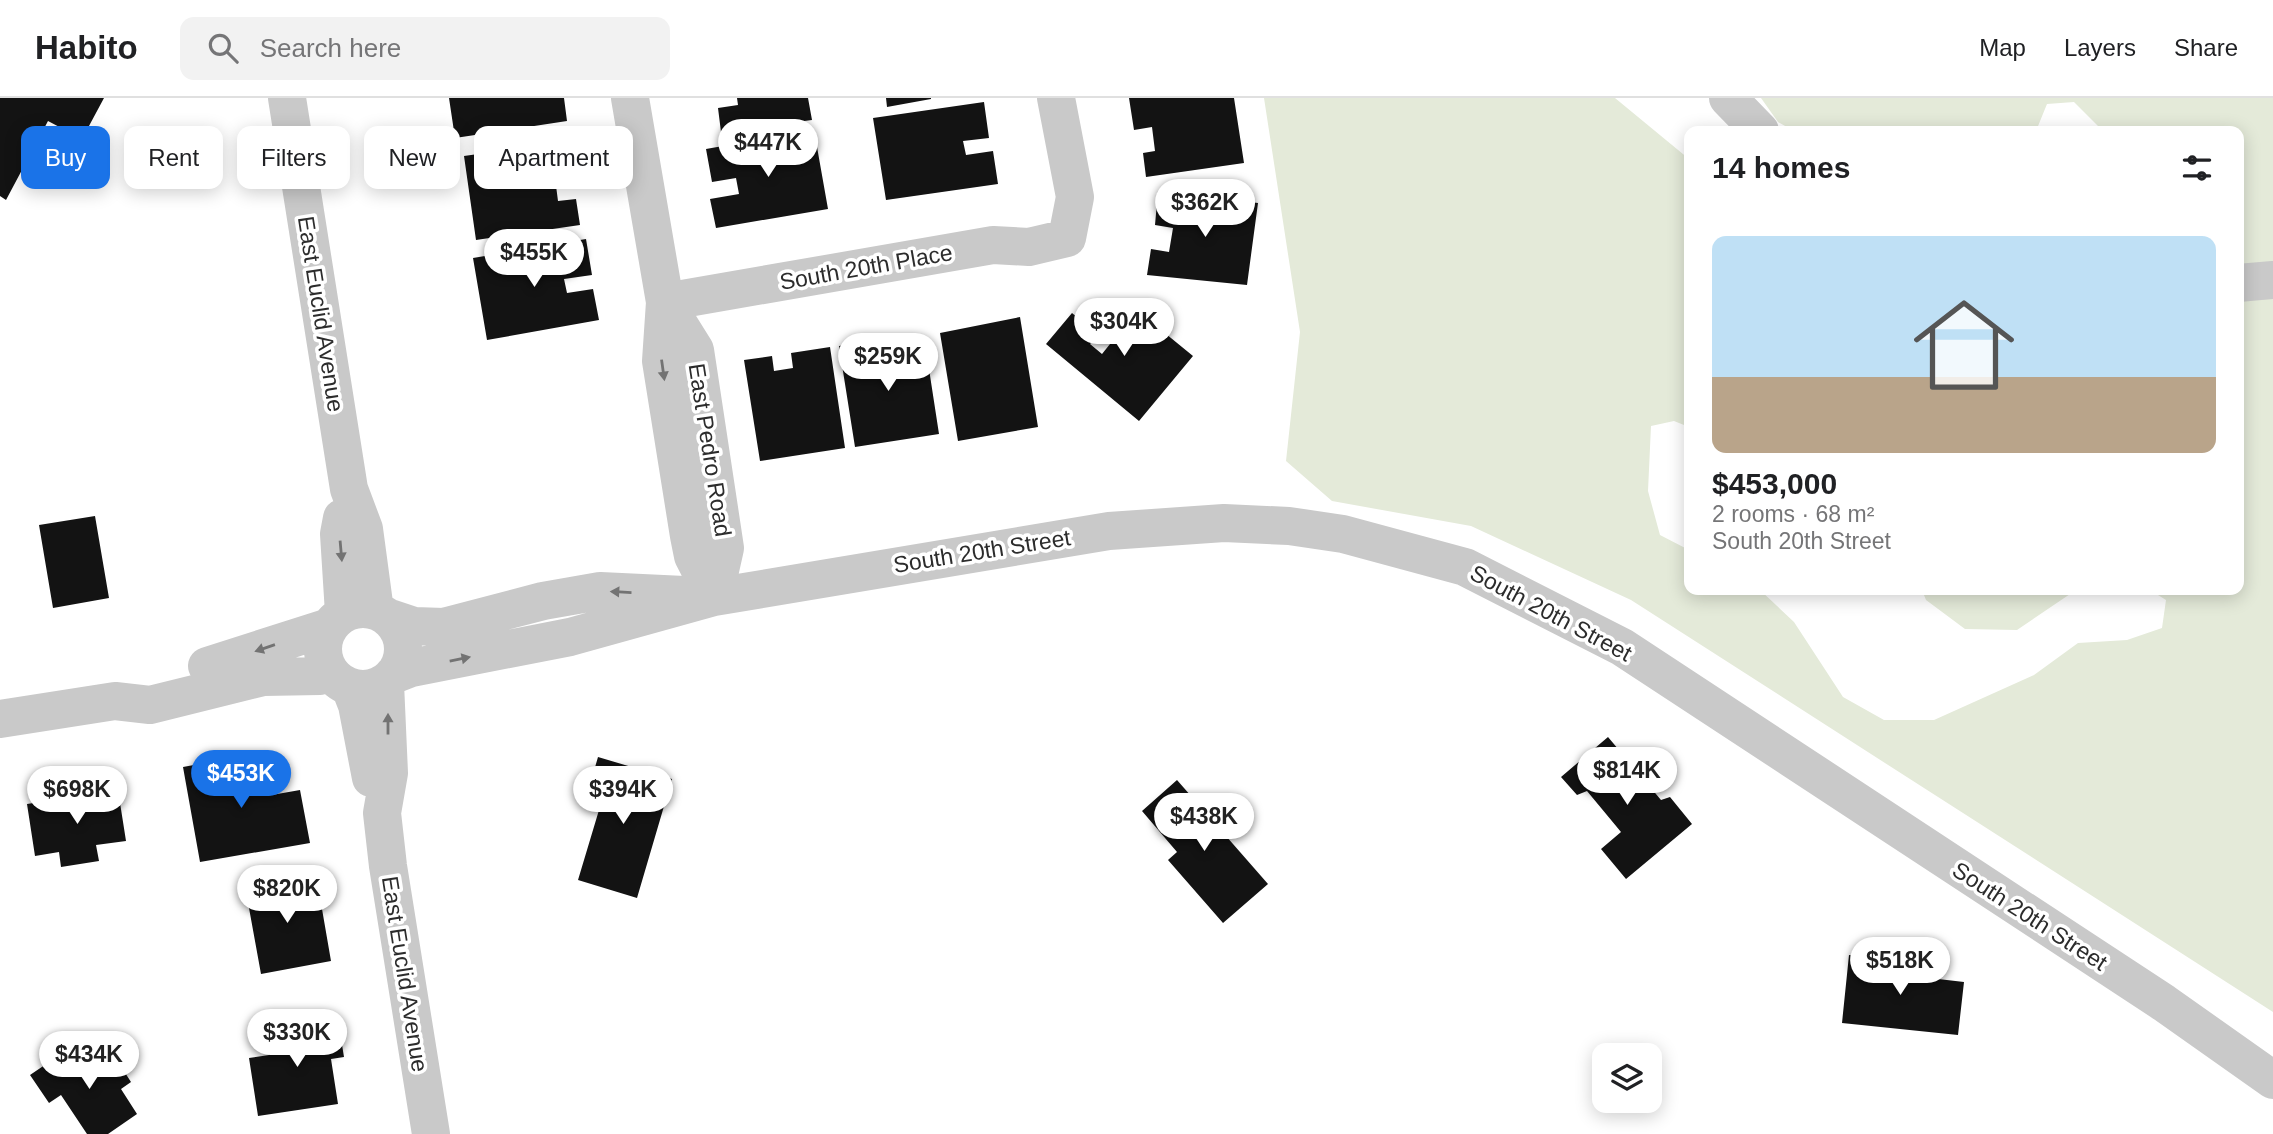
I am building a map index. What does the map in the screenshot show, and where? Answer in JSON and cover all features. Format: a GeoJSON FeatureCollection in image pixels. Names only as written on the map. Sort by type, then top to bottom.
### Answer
{"type":"FeatureCollection","features":[{"type":"Feature","properties":{"kind":"street","name":"East Euclid Avenue"},"geometry":{"type":"LineString","coordinates":[[287,98],[349,489],[363,529],[359,617],[323,650],[365,680],[357,705],[372,788],[382,813],[431,1134]]}},
{"type":"Feature","properties":{"kind":"street","name":"East Pedro Road"},"geometry":{"type":"LineString","coordinates":[[629,98],[665,302],[662,361],[687,523],[693,556],[714,597]]}},
{"type":"Feature","properties":{"kind":"street","name":"South 20th Place"},"geometry":{"type":"LineString","coordinates":[[665,302],[993,246],[1029,247],[1067,237],[1075,197],[1056,98]]}},
{"type":"Feature","properties":{"kind":"street"},"geometry":{"type":"LineString","coordinates":[[1728,98],[1755,126]]}},
{"type":"Feature","properties":{"kind":"street"},"geometry":{"type":"LineString","coordinates":[[2244,282],[2273,280]]}},
{"type":"Feature","properties":{"kind":"street","name":"South 20th Street"},"geometry":{"type":"LineString","coordinates":[[0,719],[115,701],[150,705],[263,677],[320,676],[365,680],[411,668],[570,637],[714,597],[975,551],[1109,531],[1186,523],[1289,526],[1343,534],[1465,567],[1622,647],[2164,1003],[2273,1080]]}},
{"type":"Feature","properties":{"kind":"street","name":"South 20th Street"},"geometry":{"type":"LineString","coordinates":[[115,701],[149,679],[226,661],[359,617],[414,626],[444,627],[543,601],[600,591],[714,597]]}},
{"type":"Feature","properties":{"kind":"street"},"geometry":{"type":"LineString","coordinates":[[359,617],[396,626],[403,651],[365,680]]}},
{"type":"Feature","properties":{"kind":"green space"},"geometry":{"type":"Polygon","coordinates":[[[1264,98],[1615,98],[1684,155],[1684,425],[1674,421],[1651,426],[1648,491],[1660,535],[1684,547],[1684,595],[1765,595],[1794,622],[1843,697],[1884,720],[1934,720],[2034,675],[2078,643],[2127,640],[2162,628],[2166,600],[2158,595],[2244,595],[2244,300],[2273,298],[2273,1012],[1631,600],[1471,526],[1332,501],[1286,461],[1300,332],[1264,98]]]}},
{"type":"Feature","properties":{"kind":"green space"},"geometry":{"type":"Polygon","coordinates":[[[1761,98],[2273,98],[2273,270],[2244,272],[2244,126],[2098,126],[2074,102],[2047,104],[2038,126],[1785,126],[1778,122],[1761,98]]]}},
{"type":"Feature","properties":{"kind":"green space"},"geometry":{"type":"Polygon","coordinates":[[[1924,595],[2069,595],[2017,630],[1965,629],[1926,600],[1924,595]]]}},
{"type":"Feature","properties":{"kind":"building"},"geometry":{"type":"Polygon","coordinates":[[[0,98],[104,98],[89,126],[57,126],[48,121],[45,126],[21,126],[21,172],[6,200],[0,196],[0,98]]]}},
{"type":"Feature","properties":{"kind":"building"},"geometry":{"type":"Polygon","coordinates":[[[449,98],[564,98],[567,121],[534,126],[474,126],[474,135],[460,137],[460,126],[453,126],[449,98]]]}},
{"type":"Feature","properties":{"kind":"building"},"geometry":{"type":"Polygon","coordinates":[[[737,98],[808,98],[812,120],[721,132],[718,108],[738,105],[737,98]]]}},
{"type":"Feature","properties":{"kind":"building"},"geometry":{"type":"Polygon","coordinates":[[[886,98],[931,98],[931,99],[887,107],[886,98]]]}},
{"type":"Feature","properties":{"kind":"building"},"geometry":{"type":"Polygon","coordinates":[[[1129,98],[1234,98],[1244,163],[1146,177],[1143,153],[1155,151],[1152,127],[1134,130],[1129,98]]]}},
{"type":"Feature","properties":{"kind":"building"},"geometry":{"type":"Polygon","coordinates":[[[984,102],[989,138],[963,141],[966,155],[993,151],[998,184],[886,200],[873,118],[984,102]]]}},
{"type":"Feature","properties":{"kind":"building"},"geometry":{"type":"Polygon","coordinates":[[[814,130],[828,209],[716,228],[710,199],[739,194],[736,178],[712,182],[706,149],[814,130]]]}},
{"type":"Feature","properties":{"kind":"building"},"geometry":{"type":"Polygon","coordinates":[[[474,155],[474,189],[556,189],[558,201],[576,199],[580,225],[476,240],[464,156],[474,155]]]}},
{"type":"Feature","properties":{"kind":"building"},"geometry":{"type":"Polygon","coordinates":[[[1158,191],[1258,203],[1247,285],[1147,275],[1151,249],[1169,252],[1173,228],[1155,225],[1158,191]]]}},
{"type":"Feature","properties":{"kind":"building"},"geometry":{"type":"Polygon","coordinates":[[[586,239],[592,275],[564,279],[567,293],[593,289],[599,320],[487,340],[473,258],[586,239]]]}},
{"type":"Feature","properties":{"kind":"building"},"geometry":{"type":"Polygon","coordinates":[[[1122,298],[1193,356],[1139,421],[1046,344],[1072,313],[1098,335],[1090,344],[1102,354],[1122,329],[1106,316],[1122,298]]]}},
{"type":"Feature","properties":{"kind":"building"},"geometry":{"type":"Polygon","coordinates":[[[1020,317],[1038,427],[958,441],[940,333],[1020,317]]]}},
{"type":"Feature","properties":{"kind":"building"},"geometry":{"type":"Polygon","coordinates":[[[879,340],[880,350],[925,343],[939,434],[855,447],[839,346],[879,340]]]}},
{"type":"Feature","properties":{"kind":"building"},"geometry":{"type":"Polygon","coordinates":[[[830,347],[845,448],[760,461],[744,360],[772,356],[774,371],[793,368],[791,353],[830,347]]]}},
{"type":"Feature","properties":{"kind":"building"},"geometry":{"type":"Polygon","coordinates":[[[95,516],[109,598],[53,608],[39,525],[95,516]]]}},
{"type":"Feature","properties":{"kind":"building"},"geometry":{"type":"Polygon","coordinates":[[[1608,737],[1661,800],[1670,797],[1692,824],[1626,879],[1601,849],[1621,832],[1587,791],[1577,795],[1561,777],[1608,737]]]}},
{"type":"Feature","properties":{"kind":"building"},"geometry":{"type":"Polygon","coordinates":[[[259,753],[266,796],[300,790],[310,843],[200,862],[183,767],[259,753]]]}},
{"type":"Feature","properties":{"kind":"building"},"geometry":{"type":"Polygon","coordinates":[[[598,757],[672,779],[637,898],[578,880],[602,800],[587,795],[598,757]]]}},
{"type":"Feature","properties":{"kind":"building"},"geometry":{"type":"Polygon","coordinates":[[[1177,780],[1268,884],[1223,923],[1168,860],[1177,852],[1142,811],[1177,780]]]}},
{"type":"Feature","properties":{"kind":"building"},"geometry":{"type":"Polygon","coordinates":[[[118,790],[126,841],[96,845],[99,861],[61,867],[59,852],[35,856],[27,804],[118,790]]]}},
{"type":"Feature","properties":{"kind":"building"},"geometry":{"type":"Polygon","coordinates":[[[307,875],[313,910],[322,909],[331,961],[261,974],[245,886],[307,875]]]}},
{"type":"Feature","properties":{"kind":"building"},"geometry":{"type":"Polygon","coordinates":[[[1849,955],[1922,963],[1921,977],[1964,982],[1958,1035],[1842,1023],[1849,955]]]}},
{"type":"Feature","properties":{"kind":"building"},"geometry":{"type":"Polygon","coordinates":[[[338,1020],[344,1057],[331,1059],[338,1104],[258,1116],[249,1058],[269,1055],[266,1031],[338,1020]]]}},
{"type":"Feature","properties":{"kind":"building"},"geometry":{"type":"Polygon","coordinates":[[[109,1048],[131,1082],[121,1089],[137,1114],[108,1134],[87,1134],[61,1095],[49,1103],[30,1075],[61,1054],[73,1072],[109,1048]]]}}]}
